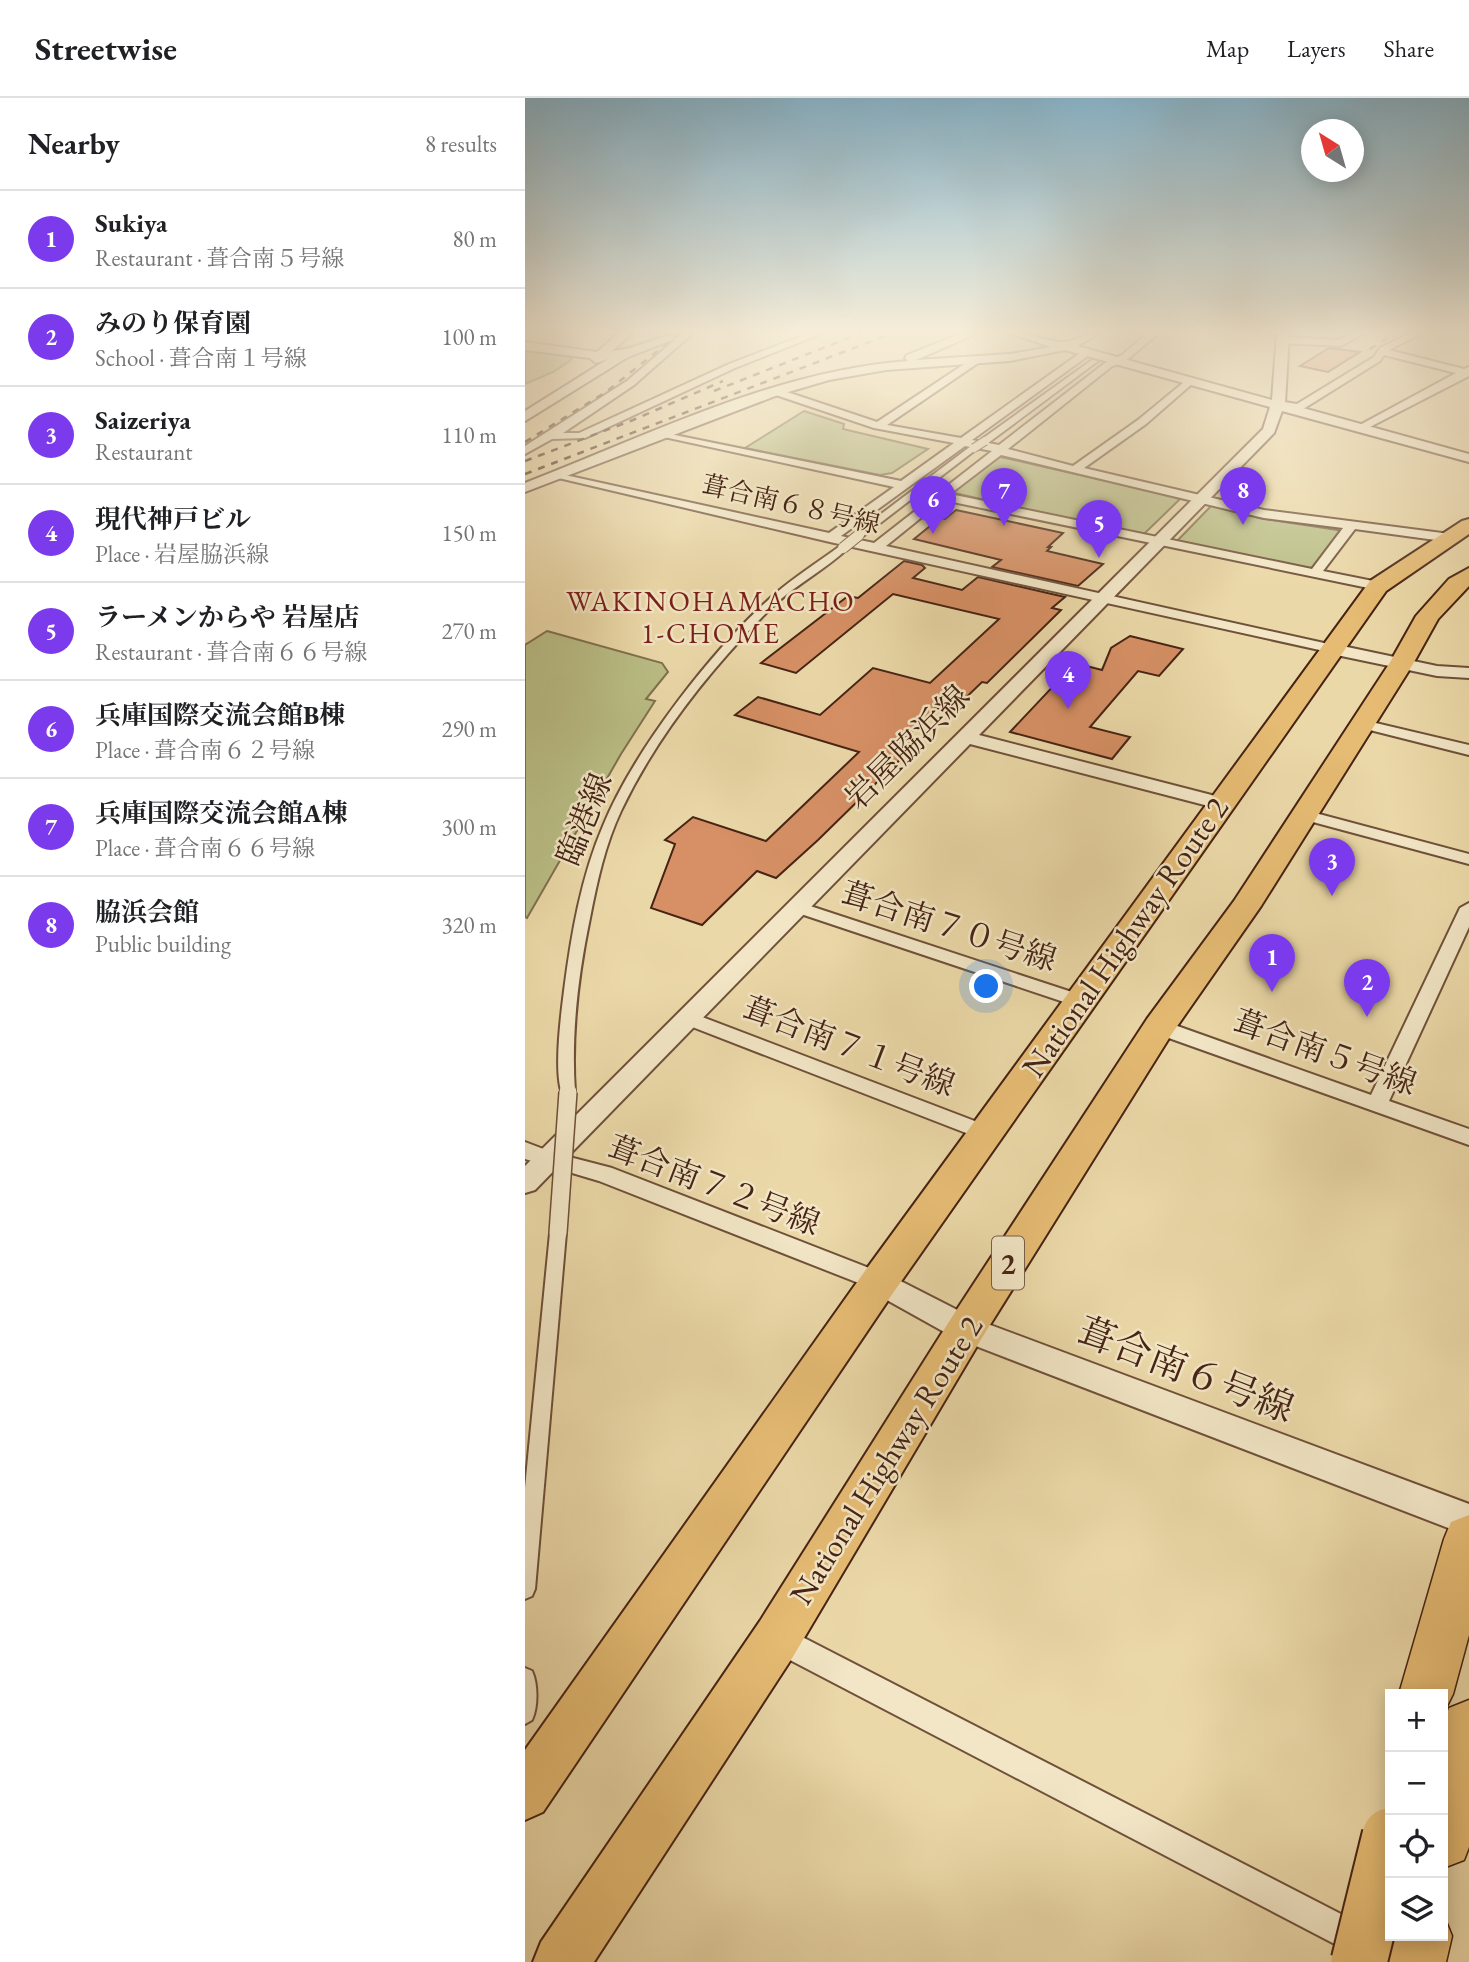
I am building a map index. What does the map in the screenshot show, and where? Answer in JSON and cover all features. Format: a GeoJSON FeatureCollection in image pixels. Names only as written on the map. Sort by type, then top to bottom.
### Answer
{"type":"FeatureCollection","features":[{"type":"Feature","properties":{"kind":"highway","name":"National Highway Route 2"},"geometry":{"type":"LineString","coordinates":[[525,1794],[879,1282],[1377,586],[1462,534]]}},
{"type":"Feature","properties":{"kind":"highway","name":"National Highway Route 2"},"geometry":{"type":"LineString","coordinates":[[561,1962],[777,1638],[966,1329],[1159,1027],[1246,906],[1401,664],[1428,617],[1457,584],[1469,575]]}},
{"type":"Feature","properties":{"kind":"highway"},"geometry":{"type":"LineString","coordinates":[[1425,1689],[1469,1539]]}},
{"type":"Feature","properties":{"kind":"highway"},"geometry":{"type":"LineString","coordinates":[[1448,1818],[1469,1728]]}},
{"type":"Feature","properties":{"kind":"highway"},"geometry":{"type":"LineString","coordinates":[[1361,1956],[1385,1857]]}},
{"type":"Feature","properties":{"kind":"highway"},"geometry":{"type":"LineString","coordinates":[[1415,1962],[1420,1941]]}},
{"type":"Feature","properties":{"kind":"street"},"geometry":{"type":"LineString","coordinates":[[525,451],[578,420]]}},
{"type":"Feature","properties":{"kind":"street"},"geometry":{"type":"LineString","coordinates":[[550,436],[581,436],[616,420]]}},
{"type":"Feature","properties":{"kind":"street"},"geometry":{"type":"LineString","coordinates":[[525,488],[699,420]]}},
{"type":"Feature","properties":{"kind":"street"},"geometry":{"type":"LineString","coordinates":[[860,420],[878,426],[1000,449],[1005,453],[1264,514],[1351,526],[1462,534]]}},
{"type":"Feature","properties":{"kind":"street"},"geometry":{"type":"LineString","coordinates":[[878,426],[887,420]]}},
{"type":"Feature","properties":{"kind":"street"},"geometry":{"type":"LineString","coordinates":[[830,538],[994,420]]}},
{"type":"Feature","properties":{"kind":"street","name":"臨港線"},"geometry":{"type":"LineString","coordinates":[[525,1589],[558,1233],[568,1092],[564,1052],[570,990],[595,868],[614,813],[646,756],[730,645],[773,601],[1011,420]]}},
{"type":"Feature","properties":{"kind":"street"},"geometry":{"type":"LineString","coordinates":[[875,548],[1039,420]]}},
{"type":"Feature","properties":{"kind":"street"},"geometry":{"type":"LineString","coordinates":[[1075,469],[1144,420]]}},
{"type":"Feature","properties":{"kind":"street","name":"岩屋脇浜線"},"geometry":{"type":"LineString","coordinates":[[525,1183],[537,1155],[689,1018],[1269,430],[1272,420]]}},
{"type":"Feature","properties":{"kind":"street"},"geometry":{"type":"LineString","coordinates":[[1334,420],[1469,458]]}},
{"type":"Feature","properties":{"kind":"street"},"geometry":{"type":"LineString","coordinates":[[1362,428],[1377,420]]}},
{"type":"Feature","properties":{"kind":"street"},"geometry":{"type":"LineString","coordinates":[[660,435],[902,485]]}},
{"type":"Feature","properties":{"kind":"street","name":"葺合南６８号線"},"geometry":{"type":"LineString","coordinates":[[525,469],[1333,649]]}},
{"type":"Feature","properties":{"kind":"street"},"geometry":{"type":"LineString","coordinates":[[941,496],[1377,586]]}},
{"type":"Feature","properties":{"kind":"street"},"geometry":{"type":"LineString","coordinates":[[1315,573],[1351,526]]}},
{"type":"Feature","properties":{"kind":"street"},"geometry":{"type":"LineString","coordinates":[[1333,649],[1437,671],[1469,673]]}},
{"type":"Feature","properties":{"kind":"street"},"geometry":{"type":"LineString","coordinates":[[1363,724],[1469,750]]}},
{"type":"Feature","properties":{"kind":"street"},"geometry":{"type":"LineString","coordinates":[[966,737],[1220,803]]}},
{"type":"Feature","properties":{"kind":"street"},"geometry":{"type":"LineString","coordinates":[[1304,815],[1469,859]]}},
{"type":"Feature","properties":{"kind":"street","name":"葺合南７０号線"},"geometry":{"type":"LineString","coordinates":[[798,907],[1080,1001]]}},
{"type":"Feature","properties":{"kind":"street"},"geometry":{"type":"LineString","coordinates":[[1377,1104],[1469,908]]}},
{"type":"Feature","properties":{"kind":"street","name":"葺合南７１号線"},"geometry":{"type":"LineString","coordinates":[[689,1018],[986,1133]]}},
{"type":"Feature","properties":{"kind":"street","name":"葺合南５号線"},"geometry":{"type":"LineString","coordinates":[[1159,1027],[1469,1137]]}},
{"type":"Feature","properties":{"kind":"street","name":"葺合南７２号線"},"geometry":{"type":"LineString","coordinates":[[537,1155],[604,1174],[879,1282]]}},
{"type":"Feature","properties":{"kind":"street","name":"葺合南６号線"},"geometry":{"type":"LineString","coordinates":[[879,1282],[966,1329],[1469,1520]]}},
{"type":"Feature","properties":{"kind":"street"},"geometry":{"type":"LineString","coordinates":[[1425,1689],[1469,1520]]}},
{"type":"Feature","properties":{"kind":"street"},"geometry":{"type":"LineString","coordinates":[[777,1638],[1361,1956],[1385,1844]]}},
{"type":"Feature","properties":{"kind":"street"},"geometry":{"type":"LineString","coordinates":[[525,1713],[526,1684]]}},
{"type":"Feature","properties":{"kind":"green space"},"geometry":{"type":"Polygon","coordinates":[[[790,420],[832,420],[844,424],[843,429],[928,449],[892,473],[880,475],[745,448],[790,420]]]}},
{"type":"Feature","properties":{"kind":"green space"},"geometry":{"type":"Polygon","coordinates":[[[996,456],[1181,498],[1143,535],[950,492],[996,456]]]}},
{"type":"Feature","properties":{"kind":"green space"},"geometry":{"type":"Polygon","coordinates":[[[1212,505],[1259,518],[1344,531],[1311,569],[1177,541],[1212,505]]]}},
{"type":"Feature","properties":{"kind":"green space"},"geometry":{"type":"Polygon","coordinates":[[[547,631],[662,663],[668,672],[646,699],[655,701],[621,754],[527,918],[525,645],[547,631]]]}},
{"type":"Feature","properties":{"kind":"building"},"geometry":{"type":"Polygon","coordinates":[[[956,510],[1063,533],[1047,551],[1103,564],[1078,586],[992,567],[1001,560],[914,539],[940,518],[945,519],[956,510]]]}},
{"type":"Feature","properties":{"kind":"building"},"geometry":{"type":"Polygon","coordinates":[[[904,561],[925,568],[913,578],[962,590],[978,577],[1065,597],[1052,608],[1061,610],[987,683],[982,682],[951,712],[935,708],[903,740],[917,743],[776,878],[757,871],[702,925],[651,908],[675,844],[665,840],[693,817],[766,841],[859,752],[735,715],[758,697],[820,715],[873,668],[930,683],[999,619],[893,594],[796,673],[761,663],[848,596],[858,598],[904,561]]]}},
{"type":"Feature","properties":{"kind":"building"},"geometry":{"type":"Polygon","coordinates":[[[1130,636],[1183,649],[1159,676],[1138,671],[1090,727],[1130,737],[1112,759],[1010,732],[1075,663],[1102,670],[1111,648],[1130,636]]]}},
{"type":"Feature","properties":{"kind":"railway"},"geometry":{"type":"LineString","coordinates":[[525,442],[561,420]]}},
{"type":"Feature","properties":{"kind":"railway"},"geometry":{"type":"LineString","coordinates":[[525,461],[633,420]]}},
{"type":"Feature","properties":{"kind":"railway"},"geometry":{"type":"LineString","coordinates":[[525,474],[666,420]]}},
{"type":"Feature","properties":{"kind":"place","name":"脇浜会館"},"geometry":{"type":"Point","coordinates":[1243,525]}},
{"type":"Feature","properties":{"kind":"place","name":"兵庫国際交流会館A棟"},"geometry":{"type":"Point","coordinates":[1004,526]}},
{"type":"Feature","properties":{"kind":"place","name":"兵庫国際交流会館B棟"},"geometry":{"type":"Point","coordinates":[933,534]}},
{"type":"Feature","properties":{"kind":"place","name":"ラーメンからや 岩屋店"},"geometry":{"type":"Point","coordinates":[1099,558]}},
{"type":"Feature","properties":{"kind":"place","name":"現代神戸ビル"},"geometry":{"type":"Point","coordinates":[1068,709]}},
{"type":"Feature","properties":{"kind":"place","name":"Saizeriya"},"geometry":{"type":"Point","coordinates":[1332,896]}},
{"type":"Feature","properties":{"kind":"place","name":"Sukiya"},"geometry":{"type":"Point","coordinates":[1272,992]}},
{"type":"Feature","properties":{"kind":"place","name":"みのり保育園"},"geometry":{"type":"Point","coordinates":[1367,1017]}},
{"type":"Feature","properties":{"kind":"district","name":"WAKINOHAMACHO 1-CHOME"},"geometry":{"type":"Point","coordinates":[711,617]}}]}
